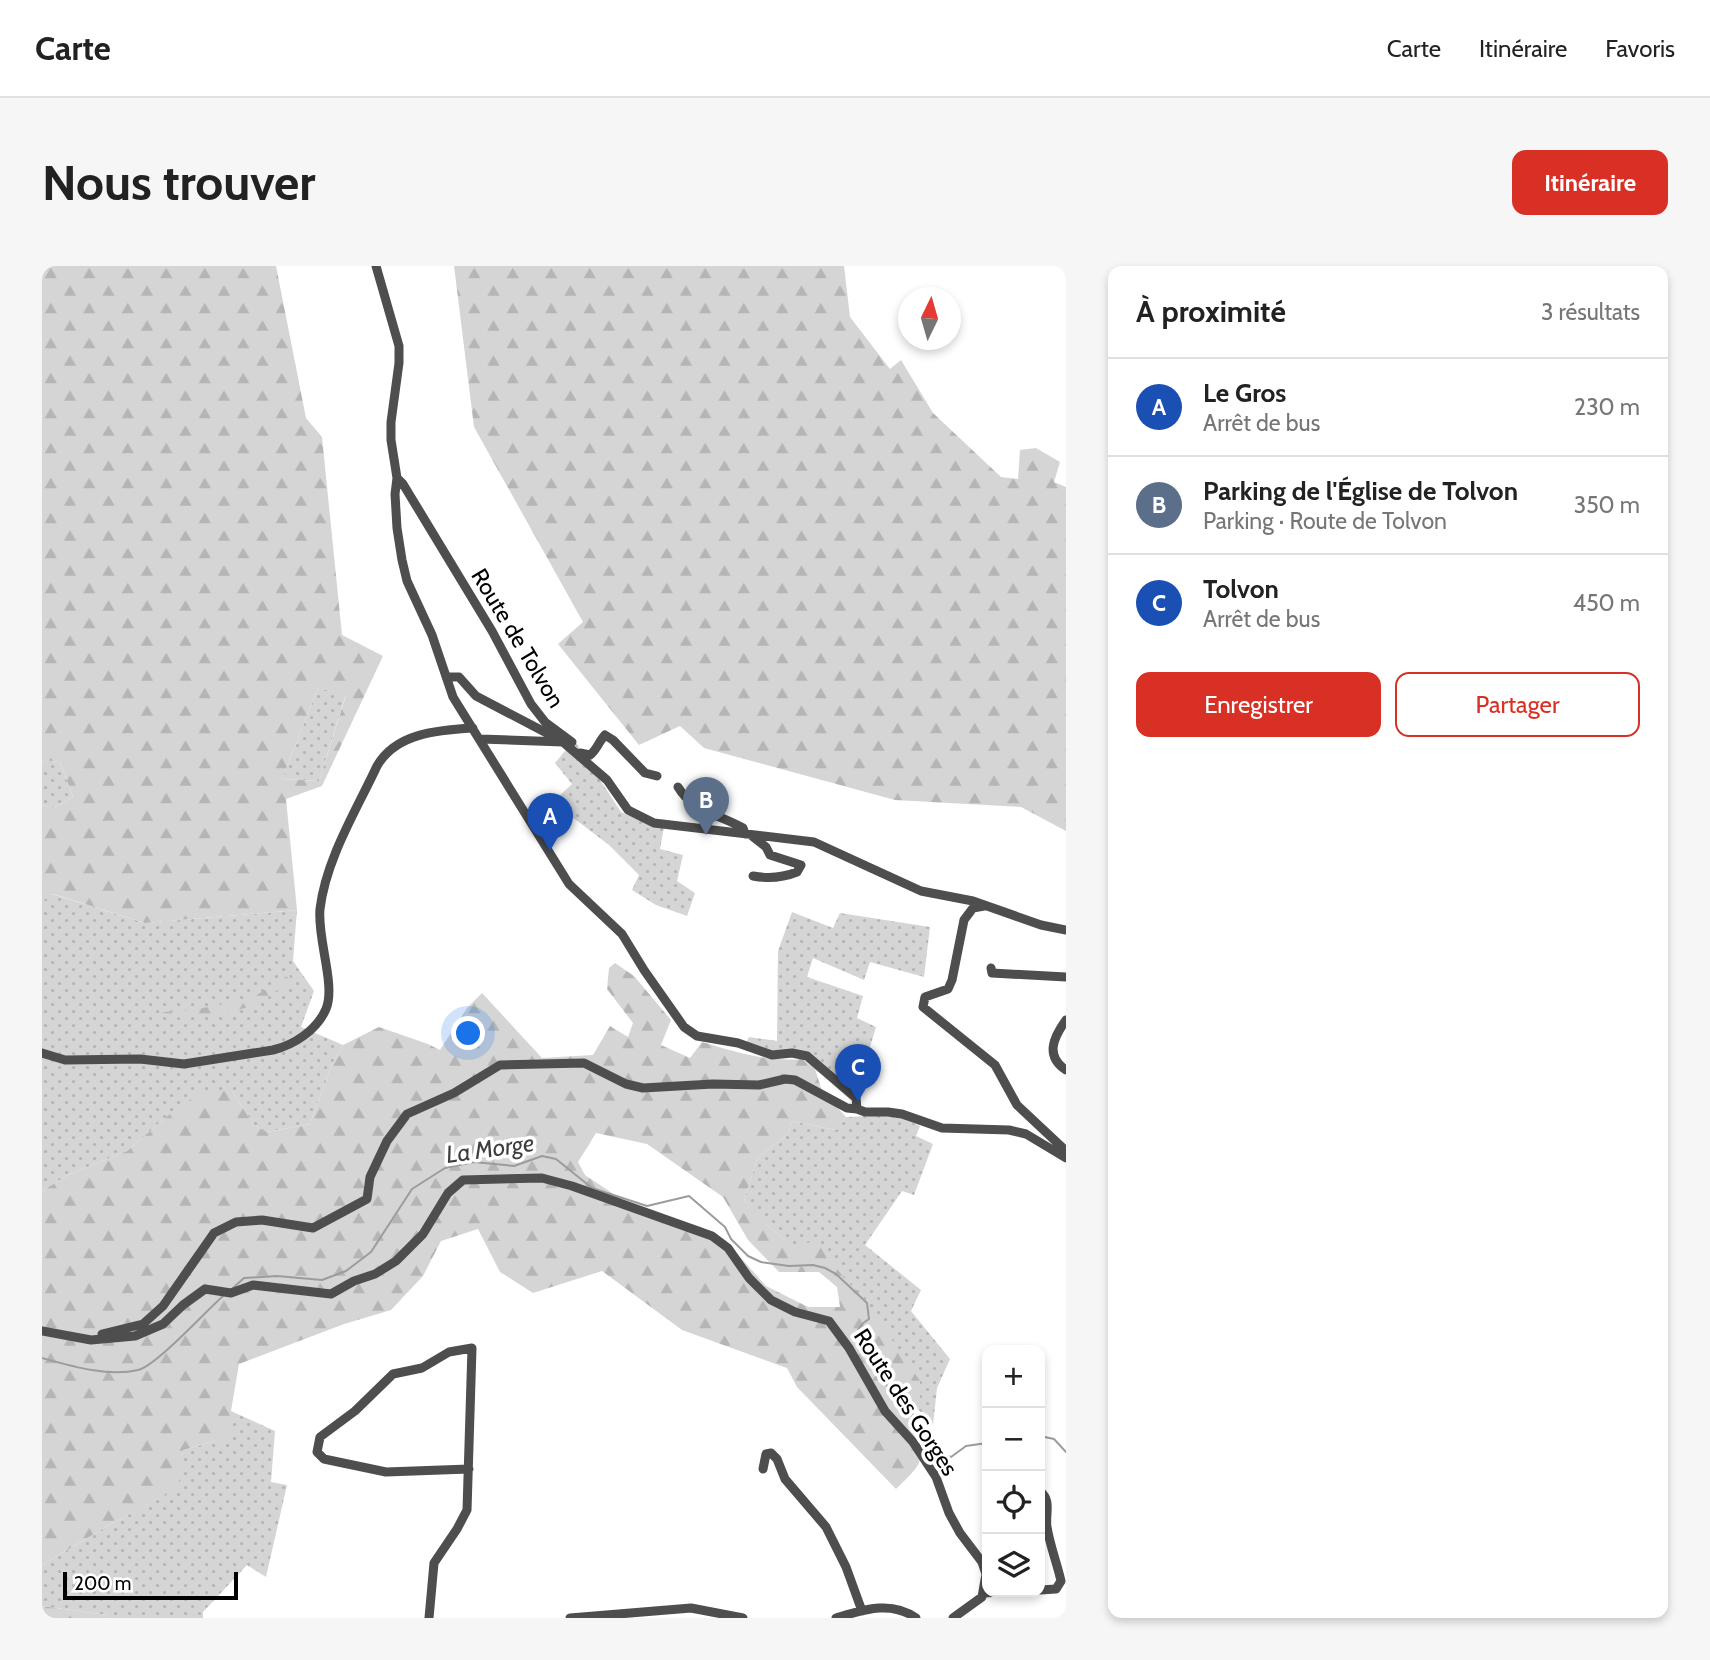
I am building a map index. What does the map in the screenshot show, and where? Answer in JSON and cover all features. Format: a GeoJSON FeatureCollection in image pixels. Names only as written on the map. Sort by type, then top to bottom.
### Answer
{"type":"FeatureCollection","features":[{"type":"Feature","properties":{"kind":"street","name":"Route de Tolvon"},"geometry":{"type":"LineString","coordinates":[[376,266],[399,346],[391,422],[397,478],[492,631],[531,704],[545,722],[576,746],[578,753],[607,780],[621,802],[637,816],[654,823],[814,842],[921,891],[989,906],[1041,925],[1066,930]]}},
{"type":"Feature","properties":{"kind":"street"},"geometry":{"type":"LineString","coordinates":[[397,478],[397,527],[407,581],[448,677],[453,697],[569,884],[622,934],[684,1027],[697,1035],[772,1055],[792,1053],[807,1056],[856,1098],[857,1109]]}},
{"type":"Feature","properties":{"kind":"street"},"geometry":{"type":"LineString","coordinates":[[448,677],[459,677],[477,696],[563,742],[578,753],[590,755],[605,735],[645,773],[657,776]]}},
{"type":"Feature","properties":{"kind":"street"},"geometry":{"type":"LineString","coordinates":[[42,1053],[65,1060],[140,1059],[197,1063],[284,1048],[304,1036],[323,1015],[329,996],[320,923],[326,883],[338,849],[377,766],[383,756],[404,740],[473,729]]}},
{"type":"Feature","properties":{"kind":"street"},"geometry":{"type":"LineString","coordinates":[[481,739],[563,742]]}},
{"type":"Feature","properties":{"kind":"street"},"geometry":{"type":"LineString","coordinates":[[678,787],[692,803],[743,828],[766,847],[770,855],[800,865],[797,872],[780,877],[753,876]]}},
{"type":"Feature","properties":{"kind":"street"},"geometry":{"type":"LineString","coordinates":[[989,906],[973,908],[964,920],[948,989],[925,997],[923,1007],[995,1065],[1017,1105],[1066,1151]]}},
{"type":"Feature","properties":{"kind":"street"},"geometry":{"type":"LineString","coordinates":[[990,968],[992,974],[1066,977]]}},
{"type":"Feature","properties":{"kind":"street"},"geometry":{"type":"LineString","coordinates":[[1066,1020],[1054,1039],[1052,1049],[1058,1065],[1066,1070]]}},
{"type":"Feature","properties":{"kind":"street"},"geometry":{"type":"LineString","coordinates":[[86,1338],[143,1324],[163,1306],[214,1233],[236,1222],[262,1220],[313,1228],[367,1199],[370,1177],[387,1142],[407,1114],[454,1093],[500,1065],[584,1063],[626,1084],[643,1088],[713,1084],[760,1085],[785,1079],[795,1080],[847,1108],[902,1114],[942,1128],[1009,1130],[1026,1135],[1066,1158]]}},
{"type":"Feature","properties":{"kind":"street","name":"Route des Gorges"},"geometry":{"type":"LineString","coordinates":[[42,1331],[91,1340],[135,1336],[163,1324],[205,1289],[231,1293],[253,1285],[331,1294],[396,1261],[423,1234],[448,1193],[463,1180],[542,1178],[572,1186],[712,1236],[728,1248],[749,1278],[771,1300],[795,1312],[829,1321],[849,1348],[885,1411],[913,1442],[936,1477],[949,1513],[982,1562]]}},
{"type":"Feature","properties":{"kind":"street"},"geometry":{"type":"LineString","coordinates":[[429,1618],[434,1563],[467,1510],[469,1469],[469,1395],[472,1351],[470,1347],[449,1352],[422,1367],[393,1374],[355,1411],[320,1437],[317,1445],[319,1457],[324,1460],[386,1472],[469,1469]]}},
{"type":"Feature","properties":{"kind":"street"},"geometry":{"type":"LineString","coordinates":[[763,1469],[766,1454],[771,1453],[785,1479],[827,1527],[846,1567],[862,1611]]}},
{"type":"Feature","properties":{"kind":"street"},"geometry":{"type":"LineString","coordinates":[[1045,1495],[1048,1503],[1047,1529],[1061,1581],[1056,1589],[1045,1590]]}},
{"type":"Feature","properties":{"kind":"street"},"geometry":{"type":"LineString","coordinates":[[953,1618],[982,1596]]}},
{"type":"Feature","properties":{"kind":"street"},"geometry":{"type":"LineString","coordinates":[[836,1618],[891,1607],[916,1618]]}},
{"type":"Feature","properties":{"kind":"street"},"geometry":{"type":"LineString","coordinates":[[570,1618],[691,1608],[743,1618]]}},
{"type":"Feature","properties":{"kind":"green space"},"geometry":{"type":"Polygon","coordinates":[[[42,266],[276,266],[306,418],[322,437],[342,635],[383,656],[322,786],[286,799],[297,910],[145,923],[53,894],[42,901],[42,805],[53,808],[73,797],[60,762],[42,760],[42,266]],[[318,688],[282,779],[319,781],[346,695],[318,688]]]}},
{"type":"Feature","properties":{"kind":"green space"},"geometry":{"type":"Polygon","coordinates":[[[454,266],[844,266],[850,317],[890,369],[901,360],[933,413],[1001,477],[1018,479],[1020,450],[1036,448],[1060,462],[1054,482],[1066,487],[1066,831],[1021,807],[895,800],[704,748],[680,726],[639,745],[558,644],[583,622],[474,427],[454,266]]]}},
{"type":"Feature","properties":{"kind":"green space"},"geometry":{"type":"Polygon","coordinates":[[[318,688],[346,694],[319,781],[282,779],[318,688]]]}},
{"type":"Feature","properties":{"kind":"green space"},"geometry":{"type":"Polygon","coordinates":[[[574,740],[621,812],[664,827],[660,849],[683,855],[677,881],[695,893],[687,916],[656,905],[632,890],[639,875],[609,845],[559,807],[556,799],[572,784],[555,763],[574,740]]]}},
{"type":"Feature","properties":{"kind":"green space"},"geometry":{"type":"Polygon","coordinates":[[[42,760],[60,762],[73,797],[53,808],[42,805],[42,760]]]}},
{"type":"Feature","properties":{"kind":"green space"},"geometry":{"type":"Polygon","coordinates":[[[52,894],[145,923],[297,910],[293,961],[314,991],[301,1027],[343,1045],[332,1064],[310,1124],[267,1132],[254,1125],[232,1091],[165,1118],[127,1151],[68,1175],[42,1191],[42,901],[52,894]]]}},
{"type":"Feature","properties":{"kind":"green space"},"geometry":{"type":"Polygon","coordinates":[[[792,912],[833,928],[840,913],[930,927],[924,977],[870,962],[864,980],[813,958],[807,977],[863,996],[857,1018],[876,1027],[857,1090],[807,1052],[772,1052],[746,1043],[749,1037],[777,1041],[778,951],[792,912]]]}},
{"type":"Feature","properties":{"kind":"green space"},"geometry":{"type":"Polygon","coordinates":[[[615,963],[634,976],[671,1020],[661,1045],[690,1058],[702,1042],[764,1058],[802,1059],[815,1069],[822,1091],[846,1117],[836,1130],[791,1121],[789,1133],[757,1159],[744,1201],[795,1248],[815,1240],[845,1279],[863,1297],[920,1381],[920,1400],[909,1425],[920,1454],[920,1460],[912,1473],[896,1489],[797,1387],[787,1368],[682,1330],[602,1271],[533,1293],[500,1272],[478,1229],[441,1241],[423,1276],[391,1310],[344,1324],[239,1364],[231,1411],[231,1437],[183,1450],[178,1489],[111,1524],[42,1565],[42,1191],[68,1175],[127,1151],[165,1118],[201,1092],[232,1091],[254,1125],[267,1132],[310,1124],[332,1064],[343,1045],[379,1027],[440,1050],[467,1008],[482,993],[542,1058],[593,1055],[610,1026],[628,1037],[633,1023],[607,989],[609,968],[615,963]],[[596,1133],[578,1162],[585,1175],[630,1205],[701,1227],[742,1259],[766,1286],[808,1307],[840,1307],[837,1287],[819,1272],[779,1272],[748,1240],[723,1197],[647,1144],[596,1133]]]}},
{"type":"Feature","properties":{"kind":"green space"},"geometry":{"type":"Polygon","coordinates":[[[289,975],[292,982],[248,1007],[220,1015],[167,1018],[163,1012],[193,1010],[252,998],[289,975]]]}},
{"type":"Feature","properties":{"kind":"green space"},"geometry":{"type":"Polygon","coordinates":[[[895,1115],[920,1126],[916,1136],[933,1144],[914,1195],[902,1191],[865,1245],[921,1290],[911,1311],[950,1359],[937,1388],[933,1425],[910,1401],[875,1315],[767,1225],[744,1201],[757,1159],[789,1133],[791,1121],[836,1130],[846,1117],[895,1115]]]}},
{"type":"Feature","properties":{"kind":"green space"},"geometry":{"type":"Polygon","coordinates":[[[231,1411],[275,1431],[271,1482],[287,1485],[266,1577],[247,1565],[203,1612],[203,1618],[108,1618],[107,1615],[42,1606],[42,1565],[177,1489],[183,1450],[230,1437],[231,1411]]]}},
{"type":"Feature","properties":{"kind":"green space"},"geometry":{"type":"Polygon","coordinates":[[[42,1606],[107,1615],[108,1618],[42,1618],[42,1606]]]}},
{"type":"Feature","properties":{"kind":"waterway","name":"La Morge"},"geometry":{"type":"LineString","coordinates":[[233,1288],[244,1278],[277,1276],[322,1280],[346,1271],[371,1252],[412,1189],[445,1168],[474,1162],[514,1166],[542,1156],[556,1159],[592,1188],[647,1206],[689,1196],[725,1227],[731,1239],[748,1256],[761,1262],[789,1266],[813,1265],[836,1274],[867,1303],[869,1319],[858,1331],[860,1342],[880,1376],[925,1433],[951,1457],[966,1446],[982,1444]]}},
{"type":"Feature","properties":{"kind":"waterway","name":"La Morge"},"geometry":{"type":"LineString","coordinates":[[42,1358],[102,1371],[138,1370],[168,1349],[223,1296]]}},
{"type":"Feature","properties":{"kind":"waterway","name":"La Morge"},"geometry":{"type":"LineString","coordinates":[[1045,1437],[1054,1439],[1066,1452]]}},
{"type":"Feature","properties":{"kind":"place","name":"Parking de l'Église de Tolvon"},"geometry":{"type":"Point","coordinates":[706,835]}},
{"type":"Feature","properties":{"kind":"place","name":"Le Gros"},"geometry":{"type":"Point","coordinates":[550,851]}},
{"type":"Feature","properties":{"kind":"place","name":"Tolvon"},"geometry":{"type":"Point","coordinates":[858,1102]}}]}
